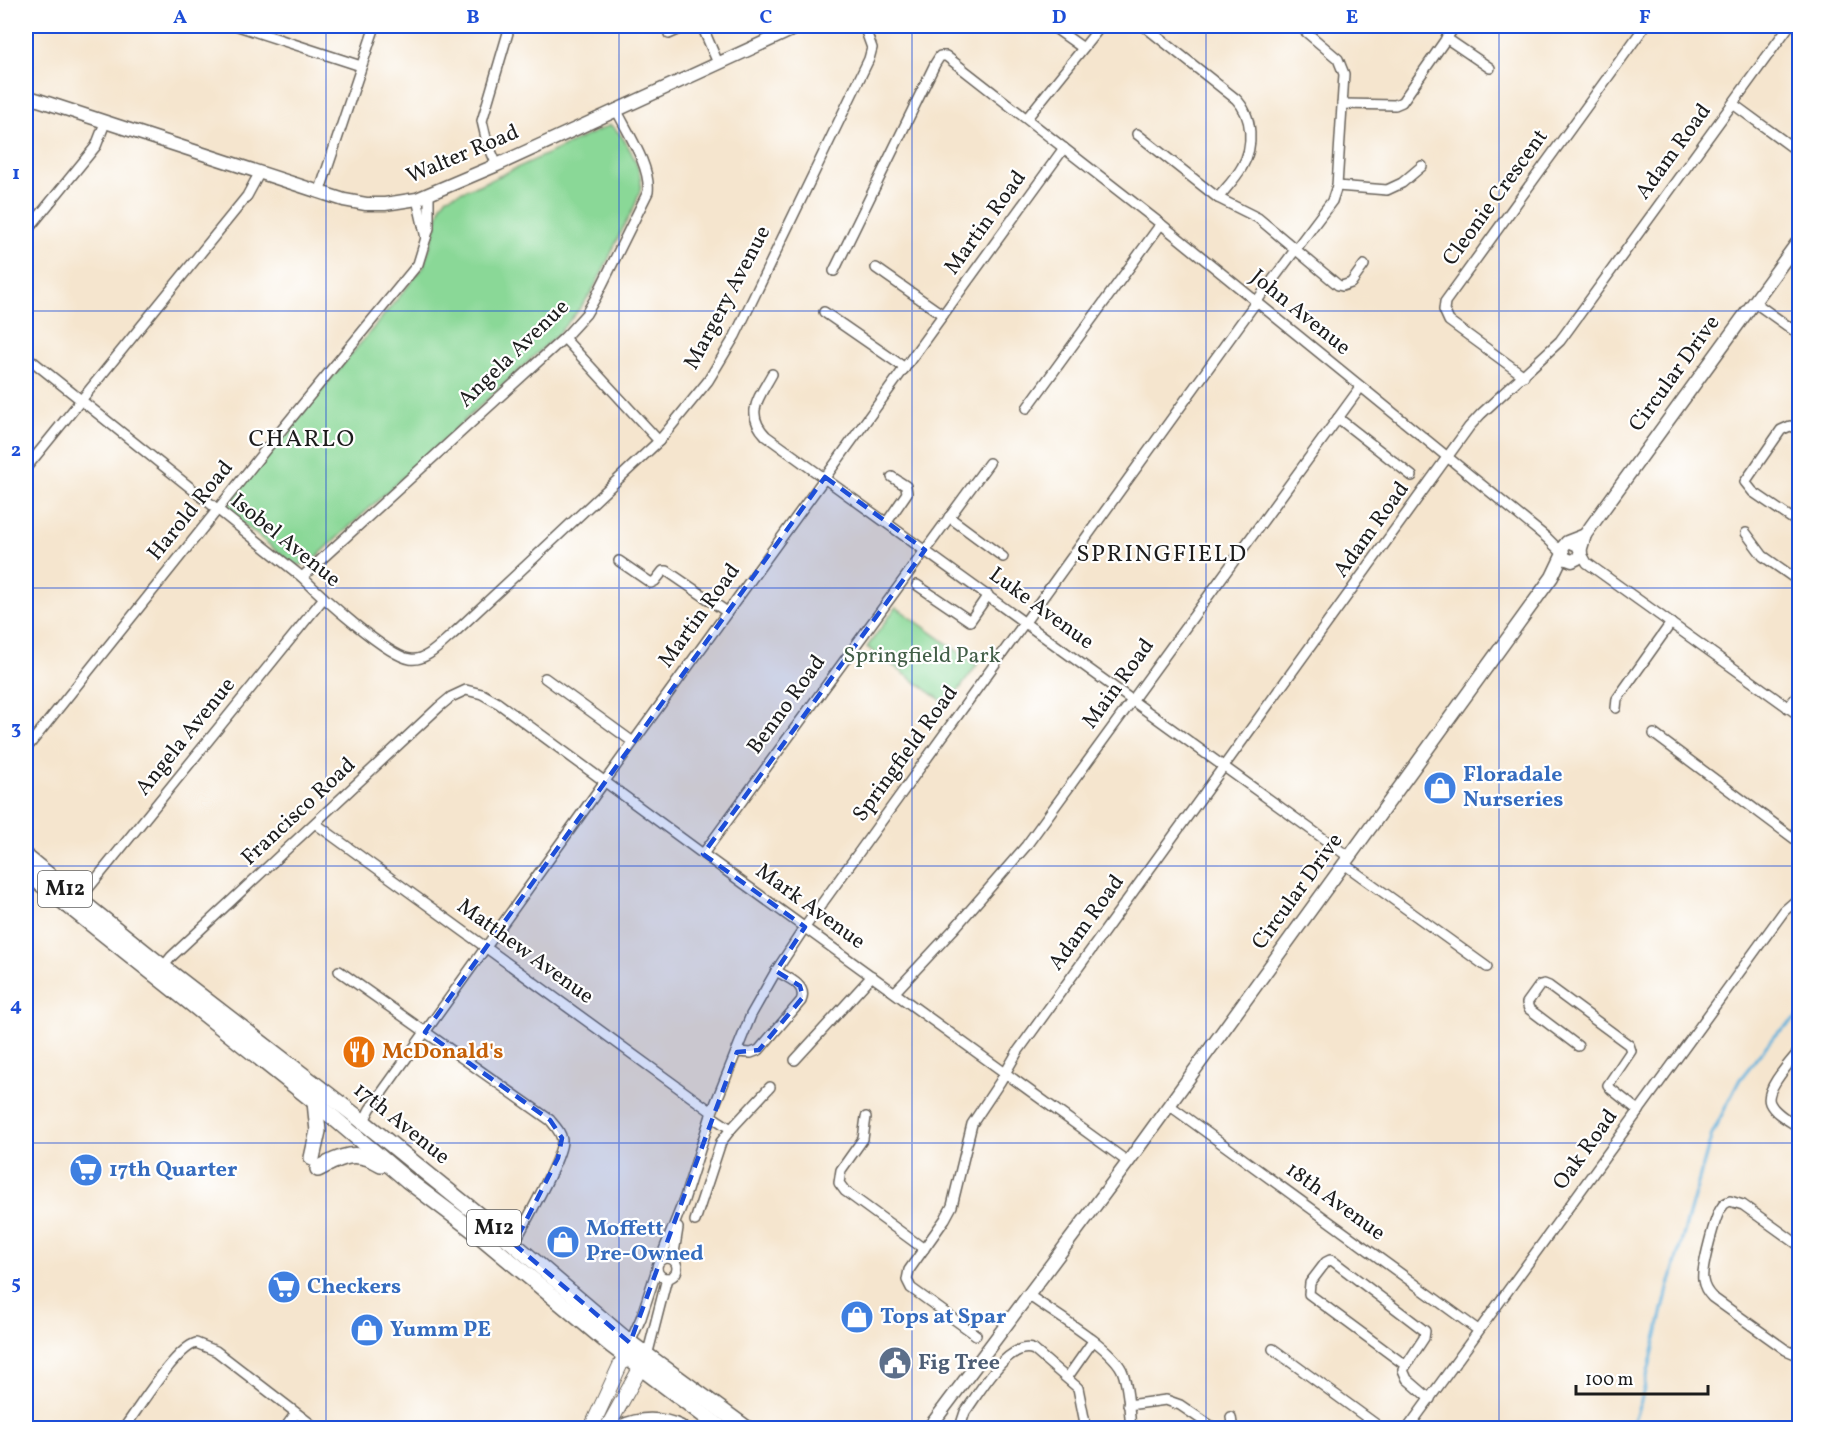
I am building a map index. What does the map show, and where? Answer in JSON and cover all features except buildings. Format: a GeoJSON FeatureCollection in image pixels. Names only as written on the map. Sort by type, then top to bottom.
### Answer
{"type":"FeatureCollection","features":[{"type":"Feature","properties":{"kind":"main road","name":"17th Avenue"},"geometry":{"type":"LineString","coordinates":[[26,857],[163,967],[363,1116],[514,1244],[627,1349],[746,1428]]}},
{"type":"Feature","properties":{"kind":"main road","name":"M12"},"geometry":{"type":"LineString","coordinates":[[26,872],[315,1102],[407,1180],[627,1349]]}},
{"type":"Feature","properties":{"kind":"main road"},"geometry":{"type":"LineString","coordinates":[[315,1102],[318,1131],[315,1164],[355,1154],[377,1162],[407,1180]]}},
{"type":"Feature","properties":{"kind":"main road"},"geometry":{"type":"LineString","coordinates":[[591,1428],[627,1349]]}},
{"type":"Feature","properties":{"kind":"main road","name":"M12"},"geometry":{"type":"LineString","coordinates":[[644,1361],[721,1428]]}},
{"type":"Feature","properties":{"kind":"main road"},"geometry":{"type":"LineString","coordinates":[[607,1428],[644,1361]]}},
{"type":"Feature","properties":{"kind":"main road"},"geometry":{"type":"LineString","coordinates":[[621,1428],[648,1421],[680,1428]]}},
{"type":"Feature","properties":{"kind":"street"},"geometry":{"type":"LineString","coordinates":[[239,26],[361,66]]}},
{"type":"Feature","properties":{"kind":"street"},"geometry":{"type":"LineString","coordinates":[[320,193],[375,26]]}},
{"type":"Feature","properties":{"kind":"street"},"geometry":{"type":"LineString","coordinates":[[497,165],[487,142],[482,121],[510,26]]}},
{"type":"Feature","properties":{"kind":"street"},"geometry":{"type":"LineString","coordinates":[[669,34],[687,26]]}},
{"type":"Feature","properties":{"kind":"street"},"geometry":{"type":"LineString","coordinates":[[702,26],[718,63]]}},
{"type":"Feature","properties":{"kind":"street","name":"Walter Road"},"geometry":{"type":"LineString","coordinates":[[26,96],[320,193],[366,204],[392,204],[423,197],[497,165],[800,26]]}},
{"type":"Feature","properties":{"kind":"street","name":"Margery Avenue"},"geometry":{"type":"LineString","coordinates":[[411,660],[429,654],[454,633],[659,441],[708,381],[735,336],[869,59],[872,48],[864,26]]}},
{"type":"Feature","properties":{"kind":"street"},"geometry":{"type":"LineString","coordinates":[[1052,26],[1083,48]]}},
{"type":"Feature","properties":{"kind":"street"},"geometry":{"type":"LineString","coordinates":[[1027,118],[1101,26]]}},
{"type":"Feature","properties":{"kind":"street"},"geometry":{"type":"LineString","coordinates":[[1144,26],[1236,99],[1247,114],[1249,131],[1246,158],[1240,170],[1218,198]]}},
{"type":"Feature","properties":{"kind":"street"},"geometry":{"type":"LineString","coordinates":[[1299,26],[1338,59],[1344,74],[1337,186],[1387,190],[1402,183],[1422,166]]}},
{"type":"Feature","properties":{"kind":"street"},"geometry":{"type":"LineString","coordinates":[[1342,104],[1395,105],[1402,102],[1455,26]]}},
{"type":"Feature","properties":{"kind":"street","name":"Cleonie Crescent"},"geometry":{"type":"LineString","coordinates":[[1524,376],[1449,321],[1444,310],[1445,302],[1645,26]]}},
{"type":"Feature","properties":{"kind":"street","name":"Adam Road"},"geometry":{"type":"LineString","coordinates":[[976,1335],[909,1285],[909,1269],[952,1206],[972,1124],[1024,1042],[1448,458],[1481,414],[1565,335],[1790,26]]}},
{"type":"Feature","properties":{"kind":"street"},"geometry":{"type":"LineString","coordinates":[[1446,38],[1490,69]]}},
{"type":"Feature","properties":{"kind":"street","name":"John Avenue"},"geometry":{"type":"LineString","coordinates":[[834,271],[940,56],[946,56],[1161,224],[1360,388],[1547,537],[1573,553]]}},
{"type":"Feature","properties":{"kind":"street"},"geometry":{"type":"LineString","coordinates":[[1732,104],[1800,153]]}},
{"type":"Feature","properties":{"kind":"street","name":"Angela Avenue"},"geometry":{"type":"LineString","coordinates":[[302,577],[564,338],[586,314],[648,192],[646,170],[616,109]]}},
{"type":"Feature","properties":{"kind":"street"},"geometry":{"type":"LineString","coordinates":[[26,232],[96,146],[105,123]]}},
{"type":"Feature","properties":{"kind":"street"},"geometry":{"type":"LineString","coordinates":[[1137,134],[1218,198],[1252,213],[1335,283],[1342,286],[1351,283],[1364,265]]}},
{"type":"Feature","properties":{"kind":"street","name":"Martin Road"},"geometry":{"type":"LineString","coordinates":[[348,1131],[363,1116],[425,1032],[1064,148]]}},
{"type":"Feature","properties":{"kind":"street"},"geometry":{"type":"LineString","coordinates":[[26,468],[247,196],[260,172]]}},
{"type":"Feature","properties":{"kind":"street","name":"Springfield Road"},"geometry":{"type":"LineString","coordinates":[[627,1349],[641,1318],[684,1200],[711,1114],[752,1015],[776,971],[805,927],[1256,302],[1332,201],[1337,186]]}},
{"type":"Feature","properties":{"kind":"street","name":"Harold Road"},"geometry":{"type":"LineString","coordinates":[[26,749],[216,510],[418,264],[426,238],[423,197]]}},
{"type":"Feature","properties":{"kind":"street"},"geometry":{"type":"LineString","coordinates":[[1027,408],[1161,224]]}},
{"type":"Feature","properties":{"kind":"street","name":"Circular Drive"},"geometry":{"type":"LineString","coordinates":[[929,1428],[1128,1162],[1800,239]]}},
{"type":"Feature","properties":{"kind":"street"},"geometry":{"type":"LineString","coordinates":[[876,268],[943,315]]}},
{"type":"Feature","properties":{"kind":"street"},"geometry":{"type":"LineString","coordinates":[[1754,302],[1800,335]]}},
{"type":"Feature","properties":{"kind":"street"},"geometry":{"type":"LineString","coordinates":[[824,312],[904,368]]}},
{"type":"Feature","properties":{"kind":"street"},"geometry":{"type":"LineString","coordinates":[[564,338],[659,441]]}},
{"type":"Feature","properties":{"kind":"street","name":"Isobel Avenue"},"geometry":{"type":"LineString","coordinates":[[26,356],[302,577],[323,599],[390,650],[411,660]]}},
{"type":"Feature","properties":{"kind":"street","name":"Luke Avenue"},"geometry":{"type":"LineString","coordinates":[[772,374],[754,411],[755,421],[766,436],[1225,766],[1486,967]]}},
{"type":"Feature","properties":{"kind":"street","name":"Main Road"},"geometry":{"type":"LineString","coordinates":[[895,992],[1005,873],[1360,388]]}},
{"type":"Feature","properties":{"kind":"street"},"geometry":{"type":"LineString","coordinates":[[1338,418],[1412,476]]}},
{"type":"Feature","properties":{"kind":"street"},"geometry":{"type":"LineString","coordinates":[[1800,429],[1790,426],[1781,430],[1745,482],[1753,492],[1800,524]]}},
{"type":"Feature","properties":{"kind":"street","name":"Benno Road"},"geometry":{"type":"LineString","coordinates":[[703,854],[989,463]]}},
{"type":"Feature","properties":{"kind":"street"},"geometry":{"type":"LineString","coordinates":[[887,522],[907,493],[906,486],[892,477]]}},
{"type":"Feature","properties":{"kind":"street"},"geometry":{"type":"LineString","coordinates":[[949,517],[1003,557]]}},
{"type":"Feature","properties":{"kind":"street"},"geometry":{"type":"LineString","coordinates":[[1746,533],[1763,556],[1800,582]]}},
{"type":"Feature","properties":{"kind":"street"},"geometry":{"type":"LineString","coordinates":[[1573,553],[1800,716]]}},
{"type":"Feature","properties":{"kind":"street"},"geometry":{"type":"LineString","coordinates":[[619,561],[651,583],[663,571],[667,571],[727,612]]}},
{"type":"Feature","properties":{"kind":"street"},"geometry":{"type":"LineString","coordinates":[[917,585],[969,621],[988,595]]}},
{"type":"Feature","properties":{"kind":"street","name":"Angela Avenue"},"geometry":{"type":"LineString","coordinates":[[79,900],[323,599]]}},
{"type":"Feature","properties":{"kind":"street"},"geometry":{"type":"LineString","coordinates":[[1616,708],[1617,699],[1671,624]]}},
{"type":"Feature","properties":{"kind":"street"},"geometry":{"type":"LineString","coordinates":[[545,678],[633,742]]}},
{"type":"Feature","properties":{"kind":"street","name":"Mark Avenue"},"geometry":{"type":"LineString","coordinates":[[466,690],[482,694],[498,703],[1128,1162]]}},
{"type":"Feature","properties":{"kind":"street","name":"Francisco Road"},"geometry":{"type":"LineString","coordinates":[[163,967],[445,701],[466,690]]}},
{"type":"Feature","properties":{"kind":"street"},"geometry":{"type":"LineString","coordinates":[[1788,708],[1800,692]]}},
{"type":"Feature","properties":{"kind":"street"},"geometry":{"type":"LineString","coordinates":[[1654,734],[1800,843]]}},
{"type":"Feature","properties":{"kind":"street","name":"Matthew Avenue"},"geometry":{"type":"LineString","coordinates":[[316,824],[731,1129]]}},
{"type":"Feature","properties":{"kind":"street","name":"Oak Road"},"geometry":{"type":"LineString","coordinates":[[1408,1428],[1784,911],[1800,897]]}},
{"type":"Feature","properties":{"kind":"street"},"geometry":{"type":"LineString","coordinates":[[339,970],[550,1120],[562,1138],[558,1158],[514,1244]]}},
{"type":"Feature","properties":{"kind":"street"},"geometry":{"type":"LineString","coordinates":[[737,1052],[752,1053],[759,1050],[801,1001],[803,992],[800,986],[776,971]]}},
{"type":"Feature","properties":{"kind":"street"},"geometry":{"type":"LineString","coordinates":[[795,1060],[872,976]]}},
{"type":"Feature","properties":{"kind":"street"},"geometry":{"type":"LineString","coordinates":[[1578,1047],[1529,1009],[1527,1003],[1540,985],[1549,986],[1629,1045],[1631,1051],[1608,1084],[1611,1089],[1639,1111]]}},
{"type":"Feature","properties":{"kind":"street"},"geometry":{"type":"LineString","coordinates":[[1800,1050],[1773,1085],[1769,1097],[1770,1103],[1777,1111],[1800,1128]]}},
{"type":"Feature","properties":{"kind":"street"},"geometry":{"type":"LineString","coordinates":[[695,1221],[721,1142],[770,1088]]}},
{"type":"Feature","properties":{"kind":"street","name":"18th Avenue"},"geometry":{"type":"LineString","coordinates":[[1169,1105],[1478,1330]]}},
{"type":"Feature","properties":{"kind":"street"},"geometry":{"type":"LineString","coordinates":[[866,1117],[863,1139],[842,1170],[839,1183],[845,1191],[924,1249]]}},
{"type":"Feature","properties":{"kind":"street","name":"Springfield Road"},"geometry":{"type":"LineString","coordinates":[[673,1259],[684,1200]]}},
{"type":"Feature","properties":{"kind":"street"},"geometry":{"type":"LineString","coordinates":[[1800,1246],[1743,1205],[1730,1202],[1722,1206],[1718,1215],[1702,1277],[1705,1288],[1712,1297],[1786,1350],[1800,1356]]}},
{"type":"Feature","properties":{"kind":"street","name":"Circular Drive"},"geometry":{"type":"LineString","coordinates":[[939,1428],[1034,1299],[1075,1240],[1077,1230]]}},
{"type":"Feature","properties":{"kind":"street"},"geometry":{"type":"LineString","coordinates":[[666,1257],[673,1259],[677,1264],[677,1271],[673,1276],[667,1278],[660,1275],[659,1264],[666,1257]]}},
{"type":"Feature","properties":{"kind":"street"},"geometry":{"type":"LineString","coordinates":[[1405,1365],[1309,1294],[1310,1283],[1326,1262],[1334,1261],[1425,1331],[1424,1338],[1405,1365],[1404,1375],[1430,1399]]}},
{"type":"Feature","properties":{"kind":"street"},"geometry":{"type":"LineString","coordinates":[[644,1361],[667,1278]]}},
{"type":"Feature","properties":{"kind":"street"},"geometry":{"type":"LineString","coordinates":[[1034,1299],[1093,1341],[1120,1366],[1124,1377],[1131,1428]]}},
{"type":"Feature","properties":{"kind":"street"},"geometry":{"type":"LineString","coordinates":[[1067,1378],[1093,1341]]}},
{"type":"Feature","properties":{"kind":"street"},"geometry":{"type":"LineString","coordinates":[[124,1428],[184,1348],[196,1343],[216,1351],[316,1428]]}},
{"type":"Feature","properties":{"kind":"street"},"geometry":{"type":"LineString","coordinates":[[963,1428],[962,1420],[966,1412],[1003,1360],[1019,1349],[1028,1348],[1034,1350],[1080,1392],[1086,1428]]}},
{"type":"Feature","properties":{"kind":"street"},"geometry":{"type":"LineString","coordinates":[[1272,1349],[1380,1428]]}},
{"type":"Feature","properties":{"kind":"street"},"geometry":{"type":"LineString","coordinates":[[1128,1405],[1159,1400],[1174,1402],[1214,1428]]}},
{"type":"Feature","properties":{"kind":"street"},"geometry":{"type":"LineString","coordinates":[[285,1428],[296,1413]]}},
{"type":"Feature","properties":{"kind":"street"},"geometry":{"type":"LineString","coordinates":[[1229,1428],[1232,1424],[1232,1417]]}},
{"type":"Feature","properties":{"kind":"highlighted area"},"geometry":{"type":"Polygon","coordinates":[[[825,477],[925,550],[703,854],[805,927],[776,971],[800,986],[803,997],[759,1050],[737,1052],[630,1343],[514,1244],[558,1158],[562,1138],[550,1120],[425,1032],[825,477]]]}},
{"type":"Feature","properties":{"kind":"green space"},"geometry":{"type":"Polygon","coordinates":[[[610,125],[626,143],[635,161],[641,178],[640,191],[595,286],[583,305],[558,334],[310,563],[293,564],[231,514],[229,504],[238,491],[423,268],[441,205],[447,197],[484,183],[610,125]]]}},
{"type":"Feature","properties":{"kind":"green space","name":"Springfield Park"},"geometry":{"type":"Polygon","coordinates":[[[896,607],[977,665],[948,705],[867,647],[896,607]]]}},
{"type":"Feature","properties":{"kind":"waterway"},"geometry":{"type":"LineString","coordinates":[[1631,1428],[1641,1401],[1668,1289],[1712,1134],[1740,1079],[1775,1035],[1800,1015]]}},
{"type":"Feature","properties":{"kind":"place","name":"Floradale Nurseries"},"geometry":{"type":"Point","coordinates":[1440,788]}},
{"type":"Feature","properties":{"kind":"place","name":"McDonald's"},"geometry":{"type":"Point","coordinates":[359,1052]}},
{"type":"Feature","properties":{"kind":"place","name":"17th Quarter"},"geometry":{"type":"Point","coordinates":[86,1170]}},
{"type":"Feature","properties":{"kind":"place","name":"Moffett Pre-Owned"},"geometry":{"type":"Point","coordinates":[563,1242]}},
{"type":"Feature","properties":{"kind":"place","name":"Checkers"},"geometry":{"type":"Point","coordinates":[284,1287]}},
{"type":"Feature","properties":{"kind":"place","name":"Tops at Spar"},"geometry":{"type":"Point","coordinates":[857,1317]}},
{"type":"Feature","properties":{"kind":"place","name":"Yumm PE"},"geometry":{"type":"Point","coordinates":[367,1330]}},
{"type":"Feature","properties":{"kind":"place","name":"Fig Tree"},"geometry":{"type":"Point","coordinates":[895,1363]}},
{"type":"Feature","properties":{"kind":"district","name":"CHARLO"},"geometry":{"type":"Point","coordinates":[302,440]}},
{"type":"Feature","properties":{"kind":"district","name":"SPRINGFIELD"},"geometry":{"type":"Point","coordinates":[1162,555]}}]}
